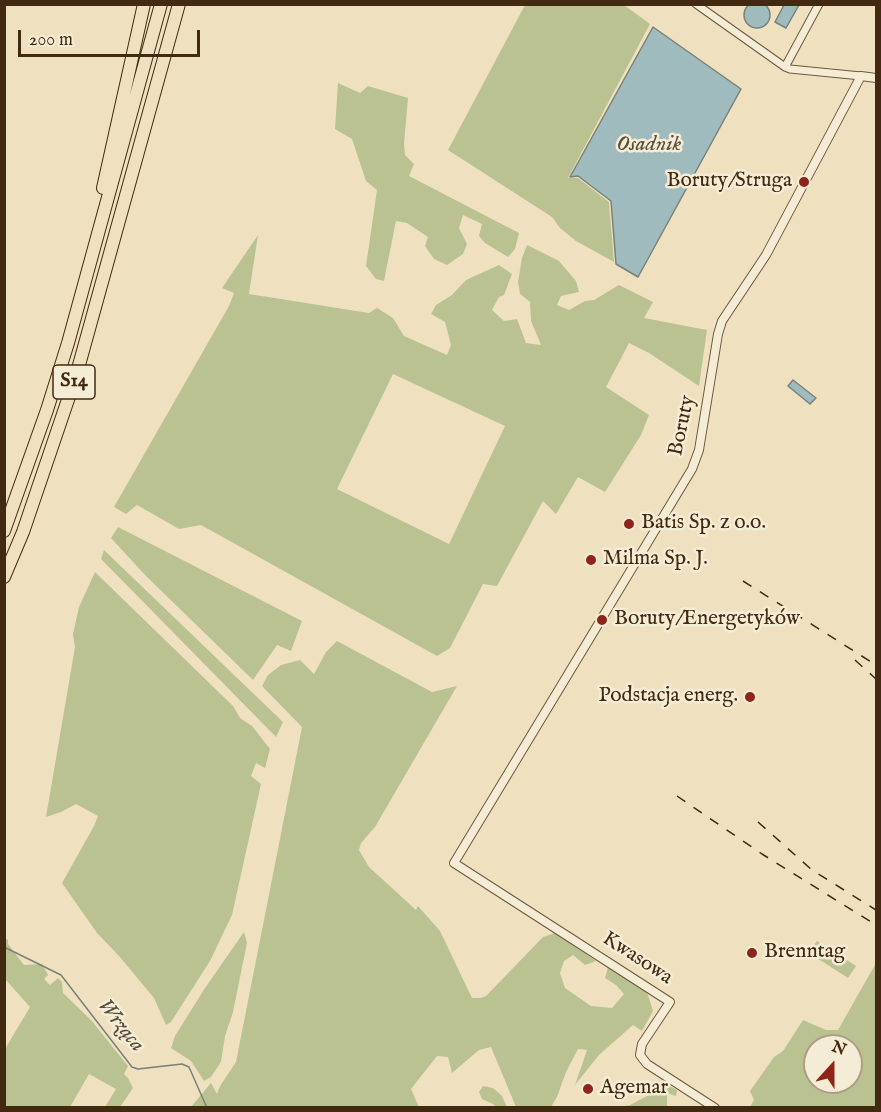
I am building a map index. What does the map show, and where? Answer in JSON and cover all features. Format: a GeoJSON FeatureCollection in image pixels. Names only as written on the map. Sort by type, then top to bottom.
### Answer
{"type":"FeatureCollection","features":[{"type":"Feature","properties":{"kind":"highway"},"geometry":{"type":"LineString","coordinates":[[84,286],[95,224],[145,4]]}},
{"type":"Feature","properties":{"kind":"highway","name":"S14"},"geometry":{"type":"LineString","coordinates":[[4,531],[47,410],[84,286],[161,4]]}},
{"type":"Feature","properties":{"kind":"highway","name":"S14"},"geometry":{"type":"LineString","coordinates":[[4,577],[31,510],[76,376],[178,9]]}},
{"type":"Feature","properties":{"kind":"street"},"geometry":{"type":"LineString","coordinates":[[696,4],[784,67],[876,78]]}},
{"type":"Feature","properties":{"kind":"street"},"geometry":{"type":"LineString","coordinates":[[784,67],[819,4]]}},
{"type":"Feature","properties":{"kind":"street","name":"Boruty"},"geometry":{"type":"LineString","coordinates":[[454,863],[692,469],[699,450],[722,321],[766,255],[861,76]]}},
{"type":"Feature","properties":{"kind":"street","name":"Kwasowa"},"geometry":{"type":"LineString","coordinates":[[454,863],[669,1002],[642,1044],[640,1055],[647,1064],[715,1107]]}},
{"type":"Feature","properties":{"kind":"green space"},"geometry":{"type":"Polygon","coordinates":[[[525,5],[624,5],[650,24],[568,178],[578,178],[609,202],[614,262],[576,241],[560,228],[552,217],[448,150],[525,5]]]}},
{"type":"Feature","properties":{"kind":"green space"},"geometry":{"type":"Polygon","coordinates":[[[338,83],[360,93],[368,86],[408,98],[405,155],[414,164],[409,176],[519,233],[515,249],[508,257],[485,243],[479,236],[482,224],[463,215],[459,228],[467,244],[463,254],[447,265],[434,259],[425,246],[428,237],[407,223],[396,221],[384,281],[376,279],[366,266],[377,190],[366,181],[352,139],[335,129],[338,83]]]}},
{"type":"Feature","properties":{"kind":"green space"},"geometry":{"type":"Polygon","coordinates":[[[258,235],[249,294],[369,313],[377,308],[393,318],[404,336],[447,355],[451,345],[445,322],[431,314],[436,305],[452,295],[466,280],[499,265],[512,274],[504,295],[499,297],[492,310],[504,321],[517,319],[526,343],[541,345],[531,321],[530,302],[520,294],[518,282],[527,245],[559,261],[576,281],[579,292],[561,296],[557,305],[569,310],[585,301],[594,300],[619,285],[653,302],[644,318],[707,330],[699,386],[649,353],[629,343],[606,387],[649,415],[641,435],[605,492],[578,477],[556,514],[543,501],[497,586],[483,584],[450,648],[437,656],[201,525],[179,529],[137,505],[126,514],[114,507],[229,306],[234,293],[222,288],[258,235]],[[393,374],[337,489],[449,544],[505,426],[393,374]]]}},
{"type":"Feature","properties":{"kind":"green space"},"geometry":{"type":"Polygon","coordinates":[[[118,527],[302,621],[291,651],[277,645],[253,680],[146,576],[111,538],[118,527]]]}},
{"type":"Feature","properties":{"kind":"green space"},"geometry":{"type":"Polygon","coordinates":[[[104,550],[283,722],[276,737],[101,559],[104,550]]]}},
{"type":"Feature","properties":{"kind":"green space"},"geometry":{"type":"Polygon","coordinates":[[[95,572],[233,706],[240,718],[252,726],[270,749],[265,768],[256,763],[251,776],[261,784],[232,915],[210,961],[171,1022],[166,1025],[154,998],[97,933],[62,883],[98,816],[76,804],[46,817],[75,647],[73,634],[79,607],[95,572]]]}},
{"type":"Feature","properties":{"kind":"green space"},"geometry":{"type":"Polygon","coordinates":[[[337,641],[432,692],[457,686],[375,827],[361,843],[359,850],[369,867],[416,910],[418,906],[440,931],[472,998],[486,996],[543,937],[555,933],[596,961],[585,965],[573,955],[564,961],[560,973],[565,988],[591,1006],[612,1008],[624,994],[605,978],[608,967],[647,992],[653,1011],[642,1031],[633,1025],[599,1055],[575,1085],[587,1050],[578,1049],[551,1107],[516,1107],[491,1047],[479,1050],[452,1073],[448,1057],[437,1056],[411,1089],[419,1107],[190,1108],[211,1083],[217,1094],[236,1062],[302,727],[262,686],[268,675],[281,665],[300,660],[314,674],[326,652],[337,641]]]}},
{"type":"Feature","properties":{"kind":"green space"},"geometry":{"type":"Polygon","coordinates":[[[244,932],[247,943],[221,1062],[211,1077],[204,1081],[191,1061],[171,1048],[175,1036],[205,988],[244,932]]]}},
{"type":"Feature","properties":{"kind":"green space"},"geometry":{"type":"Polygon","coordinates":[[[5,938],[24,965],[42,964],[48,975],[44,979],[50,985],[58,978],[62,982],[63,993],[91,1020],[128,1066],[124,1074],[133,1088],[120,1107],[105,1107],[116,1089],[89,1074],[70,1107],[5,1107],[5,1049],[30,1007],[5,979],[5,938]]]}},
{"type":"Feature","properties":{"kind":"green space"},"geometry":{"type":"Polygon","coordinates":[[[817,941],[856,966],[848,978],[809,953],[817,941]]]}},
{"type":"Feature","properties":{"kind":"green space"},"geometry":{"type":"Polygon","coordinates":[[[876,963],[876,1107],[750,1107],[754,1100],[750,1091],[774,1057],[783,1051],[803,1020],[826,1030],[838,1030],[876,963]]]}},
{"type":"Feature","properties":{"kind":"green space"},"geometry":{"type":"Polygon","coordinates":[[[659,1081],[677,1090],[676,1096],[667,1093],[667,1107],[619,1107],[630,1105],[651,1094],[659,1081]]]}},
{"type":"Feature","properties":{"kind":"green space"},"geometry":{"type":"Polygon","coordinates":[[[483,1086],[493,1088],[502,1096],[507,1107],[496,1107],[482,1099],[479,1092],[483,1086]]]}},
{"type":"Feature","properties":{"kind":"water"},"geometry":{"type":"Polygon","coordinates":[[[757,2],[766,6],[770,15],[766,24],[757,28],[748,24],[744,15],[748,6],[757,2]]]}},
{"type":"Feature","properties":{"kind":"water"},"geometry":{"type":"Polygon","coordinates":[[[784,5],[799,5],[786,28],[775,22],[784,5]]]}},
{"type":"Feature","properties":{"kind":"water","name":"Osadnik"},"geometry":{"type":"Polygon","coordinates":[[[653,27],[741,89],[638,277],[616,264],[611,201],[578,176],[570,177],[653,27]]]}},
{"type":"Feature","properties":{"kind":"water"},"geometry":{"type":"Polygon","coordinates":[[[793,380],[816,398],[810,404],[788,386],[793,380]]]}},
{"type":"Feature","properties":{"kind":"waterway","name":"Wrząca"},"geometry":{"type":"LineString","coordinates":[[4,947],[61,975],[132,1067],[138,1069],[182,1064],[189,1067],[207,1108]]}},
{"type":"Feature","properties":{"kind":"railway"},"geometry":{"type":"LineString","coordinates":[[743,581],[876,665]]}},
{"type":"Feature","properties":{"kind":"railway"},"geometry":{"type":"LineString","coordinates":[[855,660],[876,679]]}},
{"type":"Feature","properties":{"kind":"railway"},"geometry":{"type":"LineString","coordinates":[[677,796],[762,854],[876,925]]}},
{"type":"Feature","properties":{"kind":"railway"},"geometry":{"type":"LineString","coordinates":[[758,822],[812,870],[876,910]]}},
{"type":"Feature","properties":{"kind":"place","name":"Boruty/Struga"},"geometry":{"type":"Point","coordinates":[804,182]}},
{"type":"Feature","properties":{"kind":"place","name":"Batis Sp. z o.o."},"geometry":{"type":"Point","coordinates":[629,524]}},
{"type":"Feature","properties":{"kind":"place","name":"Milma Sp. J."},"geometry":{"type":"Point","coordinates":[591,560]}},
{"type":"Feature","properties":{"kind":"place","name":"Boruty/Energetyków"},"geometry":{"type":"Point","coordinates":[602,620]}},
{"type":"Feature","properties":{"kind":"place","name":"Podstacja energ."},"geometry":{"type":"Point","coordinates":[750,697]}},
{"type":"Feature","properties":{"kind":"place","name":"Brenntag"},"geometry":{"type":"Point","coordinates":[752,953]}},
{"type":"Feature","properties":{"kind":"place","name":"Agemar"},"geometry":{"type":"Point","coordinates":[588,1089]}}]}
